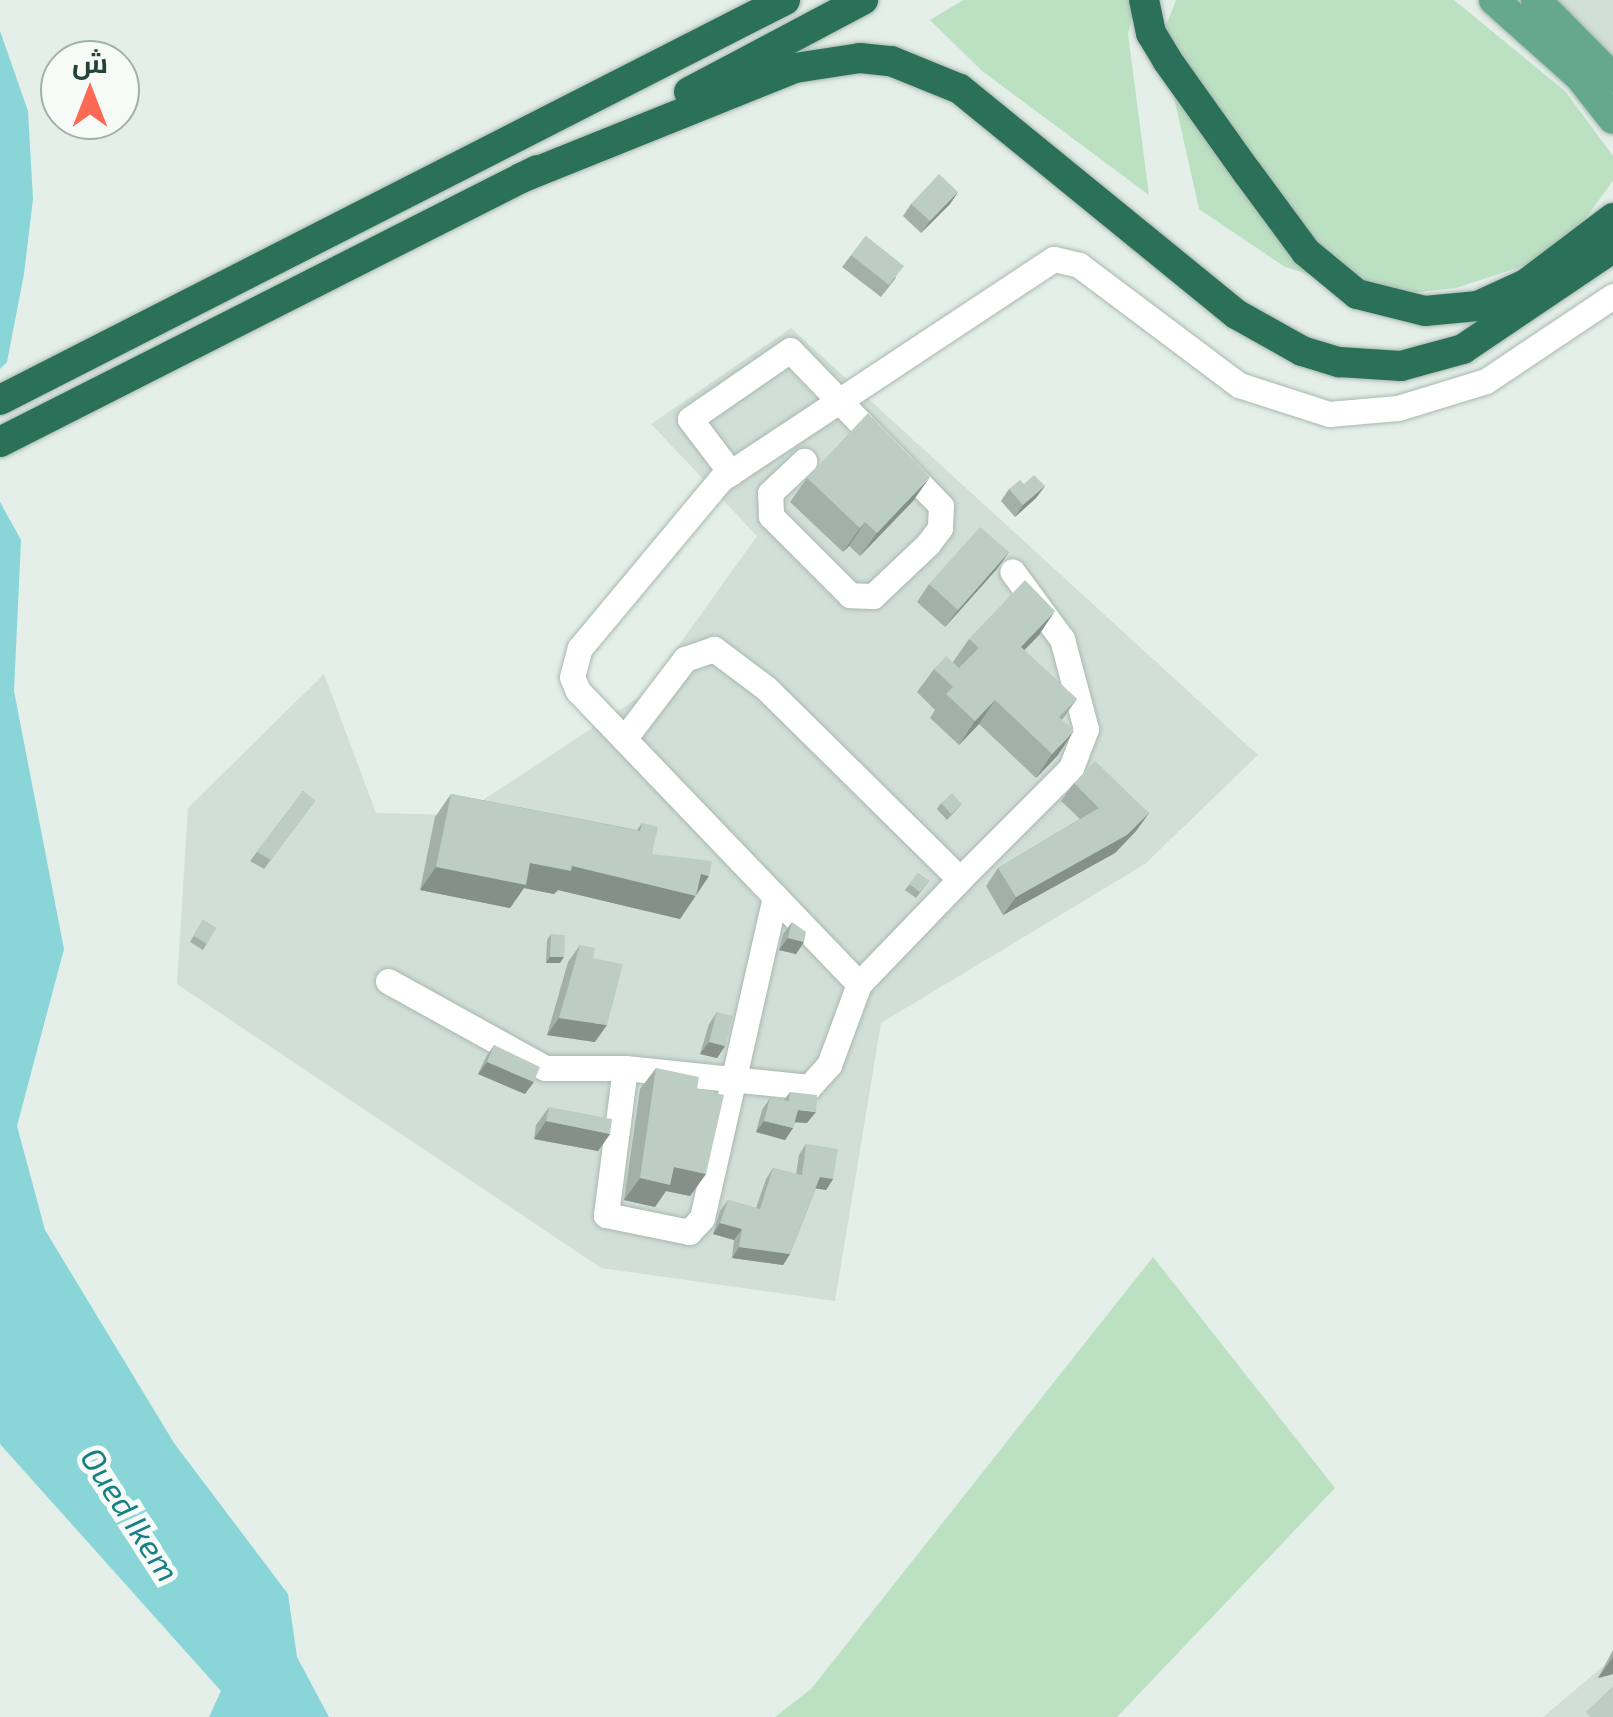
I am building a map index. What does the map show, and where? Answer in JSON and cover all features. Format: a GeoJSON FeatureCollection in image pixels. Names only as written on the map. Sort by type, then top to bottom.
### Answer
{"type":"FeatureCollection","features":[{"type":"Feature","properties":{"kind":"highway"},"geometry":{"type":"LineString","coordinates":[[0,400],[785,0]]}},
{"type":"Feature","properties":{"kind":"highway"},"geometry":{"type":"LineString","coordinates":[[0,442],[863,0]]}},
{"type":"Feature","properties":{"kind":"highway"},"geometry":{"type":"LineString","coordinates":[[1144,0],[1150,32],[1246,172],[1306,252],[1357,294],[1426,311],[1478,306],[1526,284],[1613,218]]}},
{"type":"Feature","properties":{"kind":"highway"},"geometry":{"type":"LineString","coordinates":[[521,178],[795,68],[860,58],[891,61],[960,89],[1236,314],[1302,350],[1338,362],[1400,366],[1464,349],[1613,248]]}},
{"type":"Feature","properties":{"kind":"main road"},"geometry":{"type":"LineString","coordinates":[[1494,0],[1580,77],[1613,119]]}},
{"type":"Feature","properties":{"kind":"main road"},"geometry":{"type":"LineString","coordinates":[[1536,0],[1613,78]]}},
{"type":"Feature","properties":{"kind":"lane"},"geometry":{"type":"LineString","coordinates":[[859,984],[578,691],[572,661],[705,496],[731,473],[1054,259],[1078,265],[1239,385],[1329,414],[1398,408],[1486,381],[1613,296]]}},
{"type":"Feature","properties":{"kind":"lane"},"geometry":{"type":"LineString","coordinates":[[731,473],[690,419],[790,350],[941,506],[940,528],[884,590],[850,595],[772,516],[770,494],[804,461]]}},
{"type":"Feature","properties":{"kind":"lane"},"geometry":{"type":"LineString","coordinates":[[388,981],[522,1060],[569,1071],[625,1068],[733,1077],[786,1088],[821,1080],[859,984],[1072,768],[1086,729],[1062,639],[1012,571]]}},
{"type":"Feature","properties":{"kind":"lane"},"geometry":{"type":"LineString","coordinates":[[624,739],[685,659],[714,649],[766,688],[960,878]]}},
{"type":"Feature","properties":{"kind":"lane"},"geometry":{"type":"LineString","coordinates":[[625,1068],[604,1208],[612,1219],[689,1232],[702,1218],[775,896]]}},
{"type":"Feature","properties":{"kind":"shaded area"},"geometry":{"type":"Polygon","coordinates":[[[1558,0],[1613,0],[1613,108],[1558,0]]]}},
{"type":"Feature","properties":{"kind":"shaded area"},"geometry":{"type":"Polygon","coordinates":[[[791,328],[1258,755],[1145,864],[881,1023],[835,1301],[601,1268],[177,984],[188,808],[324,674],[376,813],[460,815],[644,694],[757,536],[651,424],[791,328]]]}},
{"type":"Feature","properties":{"kind":"shaded area"},"geometry":{"type":"Polygon","coordinates":[[[1613,1658],[1613,1717],[1543,1717],[1613,1658]]]}},
{"type":"Feature","properties":{"kind":"green space"},"geometry":{"type":"Polygon","coordinates":[[[963,0],[1137,0],[1128,34],[1149,195],[982,71],[930,20],[963,0]]]}},
{"type":"Feature","properties":{"kind":"green space"},"geometry":{"type":"Polygon","coordinates":[[[1176,0],[1454,0],[1565,91],[1613,156],[1613,181],[1559,254],[1456,288],[1380,296],[1285,267],[1199,209],[1161,39],[1176,0]]]}},
{"type":"Feature","properties":{"kind":"green space"},"geometry":{"type":"Polygon","coordinates":[[[1153,1257],[1335,1488],[1117,1717],[775,1717],[811,1689],[1153,1257]]]}},
{"type":"Feature","properties":{"kind":"water"},"geometry":{"type":"Polygon","coordinates":[[[0,31],[28,111],[33,199],[7,362],[0,369],[0,31]]]}},
{"type":"Feature","properties":{"kind":"water","name":"Oued Ikem"},"geometry":{"type":"Polygon","coordinates":[[[0,502],[21,540],[14,691],[64,949],[17,1126],[45,1230],[174,1443],[288,1594],[297,1657],[329,1717],[209,1717],[221,1691],[0,1444],[0,502]]]}},
{"type":"Feature","properties":{"kind":"building"},"geometry":{"type":"Polygon","coordinates":[[[939,174],[958,192],[930,221],[911,204],[939,174]]]}},
{"type":"Feature","properties":{"kind":"building"},"geometry":{"type":"Polygon","coordinates":[[[866,236],[904,266],[889,285],[851,255],[866,236]]]}},
{"type":"Feature","properties":{"kind":"building"},"geometry":{"type":"Polygon","coordinates":[[[868,413],[930,477],[877,533],[865,522],[860,528],[807,478],[868,413]]]}},
{"type":"Feature","properties":{"kind":"building"},"geometry":{"type":"Polygon","coordinates":[[[1034,475],[1045,486],[1023,505],[1009,489],[1034,475]]]}},
{"type":"Feature","properties":{"kind":"building"},"geometry":{"type":"Polygon","coordinates":[[[980,527],[1009,552],[958,610],[929,584],[980,527]]]}},
{"type":"Feature","properties":{"kind":"building"},"geometry":{"type":"Polygon","coordinates":[[[1025,580],[1055,611],[1021,647],[1077,699],[1059,717],[1074,731],[1052,754],[995,700],[975,721],[946,694],[953,687],[934,669],[946,656],[959,668],[979,648],[969,639],[1025,580]]]}},
{"type":"Feature","properties":{"kind":"building"},"geometry":{"type":"Polygon","coordinates":[[[1095,761],[1149,813],[1127,835],[1016,897],[998,868],[1099,808],[1074,783],[1095,761]]]}},
{"type":"Feature","properties":{"kind":"building"},"geometry":{"type":"Polygon","coordinates":[[[303,791],[315,801],[271,860],[257,852],[303,791]]]}},
{"type":"Feature","properties":{"kind":"building"},"geometry":{"type":"Polygon","coordinates":[[[952,793],[962,804],[951,814],[941,803],[952,793]]]}},
{"type":"Feature","properties":{"kind":"building"},"geometry":{"type":"Polygon","coordinates":[[[451,794],[640,831],[642,823],[658,827],[652,854],[712,861],[709,876],[701,874],[696,896],[572,866],[571,871],[530,863],[526,885],[436,867],[451,794]]]}},
{"type":"Feature","properties":{"kind":"building"},"geometry":{"type":"Polygon","coordinates":[[[918,873],[929,881],[920,892],[909,884],[918,873]]]}},
{"type":"Feature","properties":{"kind":"building"},"geometry":{"type":"Polygon","coordinates":[[[203,920],[216,928],[207,944],[194,936],[203,920]]]}},
{"type":"Feature","properties":{"kind":"building"},"geometry":{"type":"Polygon","coordinates":[[[792,922],[806,932],[804,942],[788,938],[792,922]]]}},
{"type":"Feature","properties":{"kind":"building"},"geometry":{"type":"Polygon","coordinates":[[[551,934],[565,935],[564,957],[550,957],[551,934]]]}},
{"type":"Feature","properties":{"kind":"building"},"geometry":{"type":"Polygon","coordinates":[[[580,945],[595,948],[593,958],[623,964],[607,1025],[559,1018],[580,945]]]}},
{"type":"Feature","properties":{"kind":"building"},"geometry":{"type":"Polygon","coordinates":[[[717,1012],[733,1016],[725,1046],[709,1042],[717,1012]]]}},
{"type":"Feature","properties":{"kind":"building"},"geometry":{"type":"Polygon","coordinates":[[[494,1045],[540,1067],[534,1082],[487,1062],[494,1045]]]}},
{"type":"Feature","properties":{"kind":"building"},"geometry":{"type":"Polygon","coordinates":[[[656,1068],[699,1077],[697,1089],[724,1095],[706,1174],[674,1167],[670,1185],[640,1178],[656,1068]]]}},
{"type":"Feature","properties":{"kind":"building"},"geometry":{"type":"Polygon","coordinates":[[[790,1092],[817,1095],[816,1112],[798,1110],[793,1128],[764,1121],[770,1098],[789,1101],[790,1092]]]}},
{"type":"Feature","properties":{"kind":"building"},"geometry":{"type":"Polygon","coordinates":[[[549,1107],[612,1119],[610,1134],[546,1121],[549,1107]]]}},
{"type":"Feature","properties":{"kind":"building"},"geometry":{"type":"Polygon","coordinates":[[[806,1144],[838,1149],[833,1179],[820,1177],[790,1254],[739,1247],[742,1229],[720,1223],[728,1200],[760,1209],[773,1168],[802,1175],[806,1144]]]}},
{"type":"Feature","properties":{"kind":"building"},"geometry":{"type":"Polygon","coordinates":[[[1613,1686],[1613,1717],[1590,1717],[1586,1712],[1613,1686]]]}}]}
